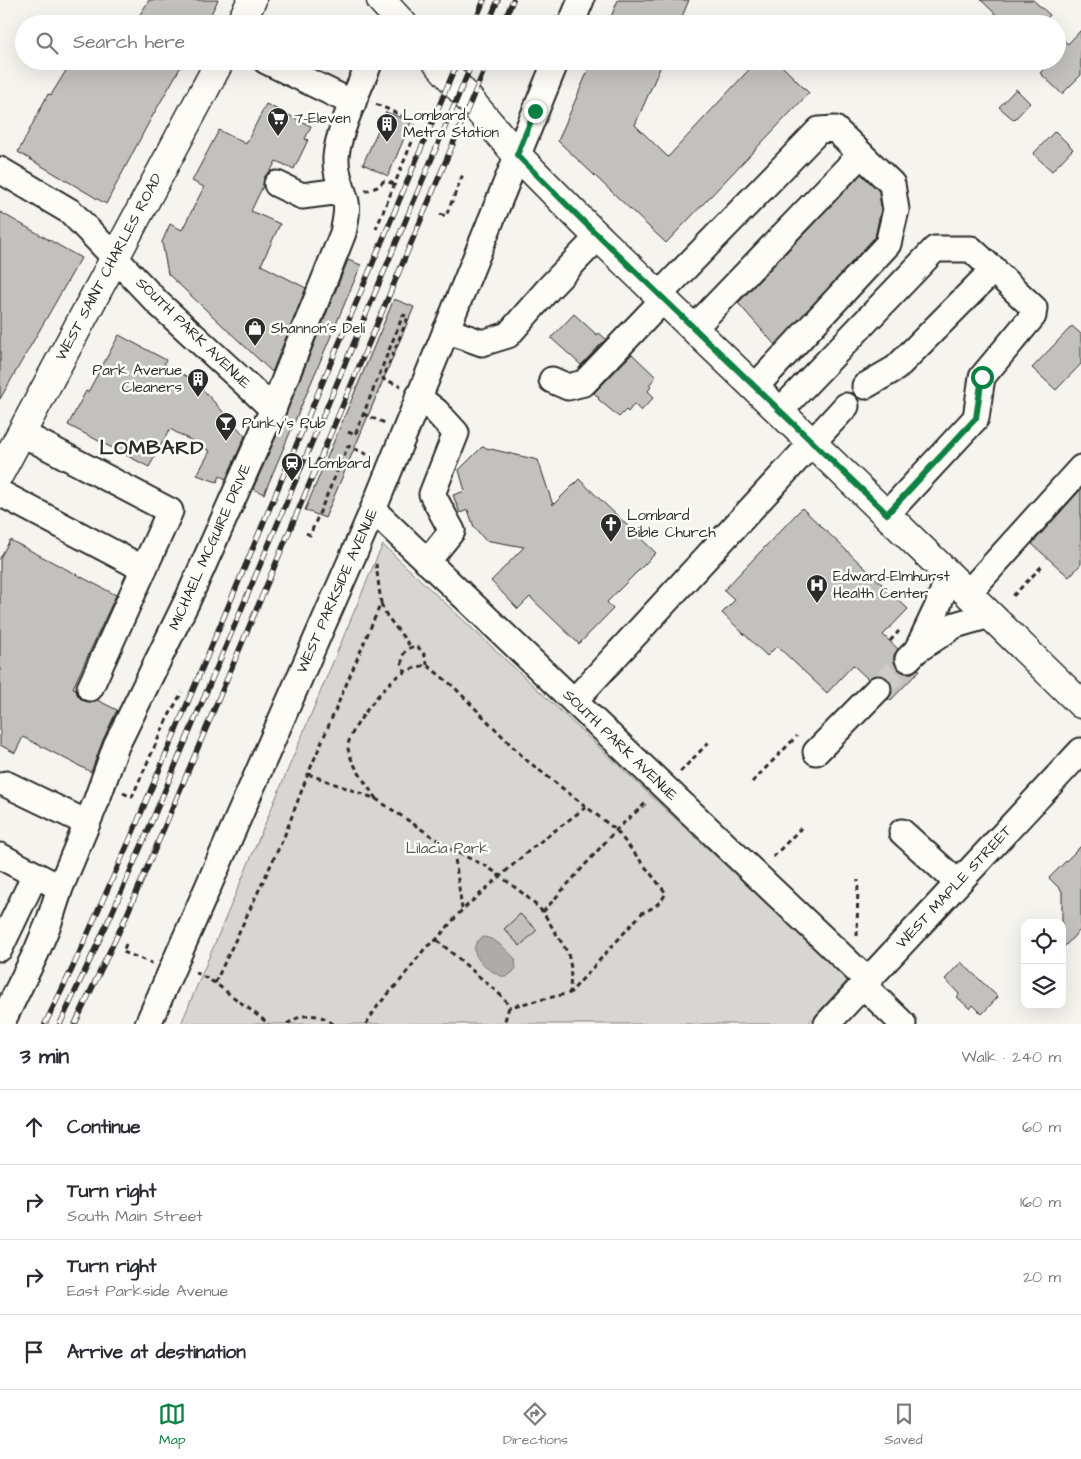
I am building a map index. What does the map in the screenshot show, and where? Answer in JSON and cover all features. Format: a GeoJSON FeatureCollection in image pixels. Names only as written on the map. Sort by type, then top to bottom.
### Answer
{"type":"FeatureCollection","features":[{"type":"Feature","properties":{"kind":"main road"},"geometry":{"type":"LineString","coordinates":[[244,15],[252,0]]}},
{"type":"Feature","properties":{"kind":"main road","name":"WEST SAINT CHARLES ROAD"},"geometry":{"type":"LineString","coordinates":[[1,475],[21,433],[114,257],[215,70]]}},
{"type":"Feature","properties":{"kind":"main road"},"geometry":{"type":"LineString","coordinates":[[444,70],[517,155],[1081,704]]}},
{"type":"Feature","properties":{"kind":"street"},"geometry":{"type":"LineString","coordinates":[[575,15],[581,0]]}},
{"type":"Feature","properties":{"kind":"street"},"geometry":{"type":"LineString","coordinates":[[287,70],[361,102]]}},
{"type":"Feature","properties":{"kind":"street","name":"MICHAEL MCGUIRE DRIVE"},"geometry":{"type":"LineString","coordinates":[[0,1024],[36,953],[49,922],[60,888],[116,746],[188,599],[273,409],[343,233],[346,203],[352,189],[336,174],[336,156],[341,133],[361,102],[368,70]]}},
{"type":"Feature","properties":{"kind":"street","name":"WEST PARKSIDE AVENUE"},"geometry":{"type":"LineString","coordinates":[[148,1024],[372,510],[410,391],[446,330],[552,70]]}},
{"type":"Feature","properties":{"kind":"street"},"geometry":{"type":"LineString","coordinates":[[552,380],[568,387],[584,382],[661,297],[819,130],[835,129],[892,184],[896,210],[888,244],[755,387]]}},
{"type":"Feature","properties":{"kind":"street"},"geometry":{"type":"LineString","coordinates":[[694,328],[861,154]]}},
{"type":"Feature","properties":{"kind":"street","name":"SOUTH PARK AVENUE"},"geometry":{"type":"LineString","coordinates":[[0,170],[71,212],[158,303],[273,409]]}},
{"type":"Feature","properties":{"kind":"street"},"geometry":{"type":"LineString","coordinates":[[277,184],[302,196],[352,189]]}},
{"type":"Feature","properties":{"kind":"street"},"geometry":{"type":"LineString","coordinates":[[446,330],[482,343],[508,335],[549,288],[599,236]]}},
{"type":"Feature","properties":{"kind":"street"},"geometry":{"type":"LineString","coordinates":[[780,411],[935,249],[971,249],[994,269],[1034,308],[1033,316],[982,377],[976,418],[887,514]]}},
{"type":"Feature","properties":{"kind":"street"},"geometry":{"type":"LineString","coordinates":[[865,386],[896,368],[994,269]]}},
{"type":"Feature","properties":{"kind":"street"},"geometry":{"type":"LineString","coordinates":[[410,391],[436,411],[456,433],[432,494],[452,531],[427,562]]}},
{"type":"Feature","properties":{"kind":"street"},"geometry":{"type":"LineString","coordinates":[[574,701],[846,406]]}},
{"type":"Feature","properties":{"kind":"street"},"geometry":{"type":"LineString","coordinates":[[21,433],[170,511],[90,688]]}},
{"type":"Feature","properties":{"kind":"street"},"geometry":{"type":"LineString","coordinates":[[990,615],[955,625],[913,654],[937,608],[958,584],[1081,468]]}},
{"type":"Feature","properties":{"kind":"street"},"geometry":{"type":"LineString","coordinates":[[1,475],[144,569]]}},
{"type":"Feature","properties":{"kind":"street","name":"SOUTH PARK AVENUE"},"geometry":{"type":"LineString","coordinates":[[372,510],[664,787],[865,983],[902,1024]]}},
{"type":"Feature","properties":{"kind":"street"},"geometry":{"type":"LineString","coordinates":[[816,752],[878,689]]}},
{"type":"Feature","properties":{"kind":"street","name":"WEST MAPLE STREET"},"geometry":{"type":"LineString","coordinates":[[827,1024],[1081,751]]}},
{"type":"Feature","properties":{"kind":"street"},"geometry":{"type":"LineString","coordinates":[[6,784],[87,823]]}},
{"type":"Feature","properties":{"kind":"street"},"geometry":{"type":"LineString","coordinates":[[902,832],[958,883]]}},
{"type":"Feature","properties":{"kind":"street"},"geometry":{"type":"LineString","coordinates":[[0,856],[60,888]]}},
{"type":"Feature","properties":{"kind":"street"},"geometry":{"type":"LineString","coordinates":[[0,948],[35,875]]}},
{"type":"Feature","properties":{"kind":"path"},"geometry":{"type":"LineString","coordinates":[[361,102],[414,122],[414,137],[376,229]]}},
{"type":"Feature","properties":{"kind":"path"},"geometry":{"type":"LineString","coordinates":[[440,214],[446,216],[463,174]]}},
{"type":"Feature","properties":{"kind":"path"},"geometry":{"type":"LineString","coordinates":[[352,189],[367,191],[377,188],[384,181],[395,184]]}},
{"type":"Feature","properties":{"kind":"path"},"geometry":{"type":"LineString","coordinates":[[348,432],[355,436],[403,315],[408,317],[383,379],[410,391]]}},
{"type":"Feature","properties":{"kind":"path"},"geometry":{"type":"LineString","coordinates":[[364,414],[386,423]]}},
{"type":"Feature","properties":{"kind":"path"},"geometry":{"type":"LineString","coordinates":[[306,532],[310,535],[348,446],[371,456]]}},
{"type":"Feature","properties":{"kind":"path"},"geometry":{"type":"LineString","coordinates":[[375,559],[381,603],[387,616],[410,646]]}},
{"type":"Feature","properties":{"kind":"path"},"geometry":{"type":"LineString","coordinates":[[1014,596],[1042,566]]}},
{"type":"Feature","properties":{"kind":"path"},"geometry":{"type":"LineString","coordinates":[[215,984],[284,837],[308,774],[381,603]]}},
{"type":"Feature","properties":{"kind":"path"},"geometry":{"type":"LineString","coordinates":[[405,673],[402,659],[404,652],[410,646],[417,646],[422,651],[427,659],[427,666]]}},
{"type":"Feature","properties":{"kind":"path"},"geometry":{"type":"LineString","coordinates":[[376,799],[350,756],[349,738],[383,691],[397,676],[415,668],[427,666],[453,686],[525,759],[616,830],[666,893],[663,899],[650,910],[642,913],[570,993],[509,1007]]}},
{"type":"Feature","properties":{"kind":"path"},"geometry":{"type":"LineString","coordinates":[[102,783],[132,797],[166,721],[182,692]]}},
{"type":"Feature","properties":{"kind":"path"},"geometry":{"type":"LineString","coordinates":[[543,912],[616,830],[664,787],[709,742]]}},
{"type":"Feature","properties":{"kind":"path"},"geometry":{"type":"LineString","coordinates":[[308,774],[376,799],[454,851],[488,867],[525,895],[543,912],[568,953],[570,993]]}},
{"type":"Feature","properties":{"kind":"path"},"geometry":{"type":"LineString","coordinates":[[366,1024],[415,960],[426,947],[436,940],[462,910],[532,848],[586,807]]}},
{"type":"Feature","properties":{"kind":"path"},"geometry":{"type":"LineString","coordinates":[[773,856],[801,828]]}},
{"type":"Feature","properties":{"kind":"path"},"geometry":{"type":"LineString","coordinates":[[454,851],[462,910]]}},
{"type":"Feature","properties":{"kind":"path"},"geometry":{"type":"LineString","coordinates":[[857,936],[858,880]]}},
{"type":"Feature","properties":{"kind":"path"},"geometry":{"type":"LineString","coordinates":[[436,940],[504,998],[509,1007],[504,1024]]}},
{"type":"Feature","properties":{"kind":"path"},"geometry":{"type":"LineString","coordinates":[[126,944],[123,952],[136,957]]}},
{"type":"Feature","properties":{"kind":"path"},"geometry":{"type":"LineString","coordinates":[[176,960],[215,984],[269,1024]]}},
{"type":"Feature","properties":{"kind":"path"},"geometry":{"type":"LineString","coordinates":[[287,1024],[302,1016],[312,1015],[321,1016],[334,1024]]}},
{"type":"Feature","properties":{"kind":"green space","name":"Lilacia Park"},"geometry":{"type":"Polygon","coordinates":[[[383,545],[848,980],[808,1024],[181,1024],[383,545]]]}},
{"type":"Feature","properties":{"kind":"shaded area"},"geometry":{"type":"Polygon","coordinates":[[[483,937],[496,942],[515,959],[516,968],[506,977],[500,976],[487,968],[476,956],[475,949],[477,943],[483,937]]]}},
{"type":"Feature","properties":{"kind":"building"},"geometry":{"type":"Polygon","coordinates":[[[149,0],[218,0],[210,15],[140,15],[149,0]]]}},
{"type":"Feature","properties":{"kind":"building"},"geometry":{"type":"Polygon","coordinates":[[[618,0],[689,0],[683,15],[612,15],[618,0]]]}},
{"type":"Feature","properties":{"kind":"building"},"geometry":{"type":"Polygon","coordinates":[[[981,0],[1033,0],[1050,15],[997,15],[981,0]]]}},
{"type":"Feature","properties":{"kind":"building"},"geometry":{"type":"Polygon","coordinates":[[[1081,30],[1081,75],[1062,94],[1040,73],[1043,70],[1066,70],[1066,42],[1068,44],[1081,30]]]}},
{"type":"Feature","properties":{"kind":"building"},"geometry":{"type":"Polygon","coordinates":[[[66,70],[179,70],[106,204],[18,152],[48,94],[51,95],[66,70]]]}},
{"type":"Feature","properties":{"kind":"building"},"geometry":{"type":"Polygon","coordinates":[[[588,70],[659,70],[635,125],[668,157],[749,70],[786,70],[809,93],[666,243],[558,141],[588,70]]]}},
{"type":"Feature","properties":{"kind":"building"},"geometry":{"type":"Polygon","coordinates":[[[1016,89],[1030,103],[1014,120],[999,107],[1016,89]]]}},
{"type":"Feature","properties":{"kind":"building"},"geometry":{"type":"Polygon","coordinates":[[[266,104],[311,126],[305,139],[308,140],[294,169],[276,161],[270,172],[264,177],[263,186],[251,211],[280,224],[261,265],[306,288],[272,372],[168,274],[162,242],[170,224],[182,230],[204,187],[192,181],[219,130],[246,144],[266,104]]]}},
{"type":"Feature","properties":{"kind":"building","name":"Lombard Metra Station"},"geometry":{"type":"Polygon","coordinates":[[[386,112],[411,122],[388,176],[363,164],[386,112]]]}},
{"type":"Feature","properties":{"kind":"building"},"geometry":{"type":"Polygon","coordinates":[[[1055,131],[1073,149],[1052,171],[1033,154],[1055,131]]]}},
{"type":"Feature","properties":{"kind":"building"},"geometry":{"type":"Polygon","coordinates":[[[861,174],[879,191],[881,209],[875,237],[775,345],[738,303],[861,174]]]}},
{"type":"Feature","properties":{"kind":"building"},"geometry":{"type":"Polygon","coordinates":[[[0,212],[81,258],[0,399],[0,212]]]}},
{"type":"Feature","properties":{"kind":"building"},"geometry":{"type":"Polygon","coordinates":[[[348,260],[361,265],[264,494],[253,489],[286,414],[348,260]]]}},
{"type":"Feature","properties":{"kind":"building"},"geometry":{"type":"Polygon","coordinates":[[[394,299],[414,307],[325,518],[305,510],[394,299]]]}},
{"type":"Feature","properties":{"kind":"building"},"geometry":{"type":"Polygon","coordinates":[[[574,314],[597,335],[599,333],[606,339],[581,365],[551,338],[574,314]]]}},
{"type":"Feature","properties":{"kind":"building"},"geometry":{"type":"Polygon","coordinates":[[[1072,326],[1081,334],[1081,364],[1056,390],[1032,368],[1072,326]]]}},
{"type":"Feature","properties":{"kind":"building"},"geometry":{"type":"Polygon","coordinates":[[[119,335],[166,360],[164,364],[195,381],[245,436],[226,479],[220,476],[217,482],[197,475],[210,451],[170,429],[149,467],[68,425],[119,335]]]}},
{"type":"Feature","properties":{"kind":"building"},"geometry":{"type":"Polygon","coordinates":[[[632,354],[656,377],[649,385],[651,387],[648,391],[654,397],[641,411],[634,404],[628,412],[626,410],[619,417],[598,399],[594,393],[632,354]]]}},
{"type":"Feature","properties":{"kind":"building","name":"Lombard Bible Church"},"geometry":{"type":"Polygon","coordinates":[[[482,447],[538,460],[553,505],[579,479],[656,553],[607,602],[613,609],[579,644],[530,597],[518,609],[491,581],[524,547],[485,540],[474,527],[468,510],[460,513],[453,495],[465,491],[459,470],[482,447]]]}},
{"type":"Feature","properties":{"kind":"building"},"geometry":{"type":"Polygon","coordinates":[[[1081,489],[1081,564],[1069,577],[1032,544],[1081,489]]]}},
{"type":"Feature","properties":{"kind":"building","name":"Edward-Elmhurst Health Center"},"geometry":{"type":"Polygon","coordinates":[[[802,508],[908,609],[883,635],[898,649],[894,655],[894,662],[898,669],[905,673],[920,670],[890,701],[888,699],[892,693],[892,686],[888,678],[875,675],[868,679],[853,665],[827,693],[777,646],[767,656],[722,613],[735,600],[724,590],[802,508]]]}},
{"type":"Feature","properties":{"kind":"building"},"geometry":{"type":"Polygon","coordinates":[[[10,540],[116,595],[73,688],[76,689],[78,696],[84,701],[91,702],[97,700],[117,710],[91,772],[23,737],[15,753],[0,745],[0,558],[10,540]]]}},
{"type":"Feature","properties":{"kind":"building"},"geometry":{"type":"Polygon","coordinates":[[[1081,846],[1081,929],[1066,945],[1066,919],[1062,919],[1062,891],[1049,878],[1081,846]]]}},
{"type":"Feature","properties":{"kind":"building"},"geometry":{"type":"Polygon","coordinates":[[[520,914],[537,930],[520,946],[504,929],[520,914]]]}},
{"type":"Feature","properties":{"kind":"building"},"geometry":{"type":"Polygon","coordinates":[[[961,962],[998,997],[982,1014],[973,1005],[970,1009],[957,997],[959,994],[945,979],[961,962]]]}},
{"type":"Feature","properties":{"kind":"tunnel"},"geometry":{"type":"LineString","coordinates":[[878,689],[908,659]]}},
{"type":"Feature","properties":{"kind":"railway"},"geometry":{"type":"LineString","coordinates":[[478,15],[484,0]]}},
{"type":"Feature","properties":{"kind":"railway"},"geometry":{"type":"LineString","coordinates":[[492,15],[498,0]]}},
{"type":"Feature","properties":{"kind":"railway"},"geometry":{"type":"LineString","coordinates":[[507,15],[513,0]]}},
{"type":"Feature","properties":{"kind":"railway"},"geometry":{"type":"LineString","coordinates":[[45,1024],[72,969],[131,837],[454,70]]}},
{"type":"Feature","properties":{"kind":"railway"},"geometry":{"type":"LineString","coordinates":[[60,1024],[143,842],[469,70]]}},
{"type":"Feature","properties":{"kind":"railway"},"geometry":{"type":"LineString","coordinates":[[75,1024],[125,919],[156,847],[484,70]]}},
{"type":"Feature","properties":{"kind":"place","name":"7-Eleven"},"geometry":{"type":"Point","coordinates":[278,137]}},
{"type":"Feature","properties":{"kind":"place","name":"Lombard Metra Station"},"geometry":{"type":"Point","coordinates":[387,143]}},
{"type":"Feature","properties":{"kind":"place","name":"Shannon's Deli"},"geometry":{"type":"Point","coordinates":[255,347]}},
{"type":"Feature","properties":{"kind":"place","name":"Park Avenue Cleaners"},"geometry":{"type":"Point","coordinates":[198,398]}},
{"type":"Feature","properties":{"kind":"place","name":"Punky's Pub"},"geometry":{"type":"Point","coordinates":[226,442]}},
{"type":"Feature","properties":{"kind":"place","name":"Lombard"},"geometry":{"type":"Point","coordinates":[292,482]}},
{"type":"Feature","properties":{"kind":"place","name":"Lombard Bible Church"},"geometry":{"type":"Point","coordinates":[611,543]}},
{"type":"Feature","properties":{"kind":"place","name":"Edward-Elmhurst Health Center"},"geometry":{"type":"Point","coordinates":[817,604]}},
{"type":"Feature","properties":{"kind":"district","name":"LOMBARD"},"geometry":{"type":"Point","coordinates":[152,448]}},
{"type":"Feature","properties":{"kind":"route"},"geometry":{"type":"LineString","coordinates":[[535,111],[517,155],[887,514],[976,418],[982,377]]}}]}
